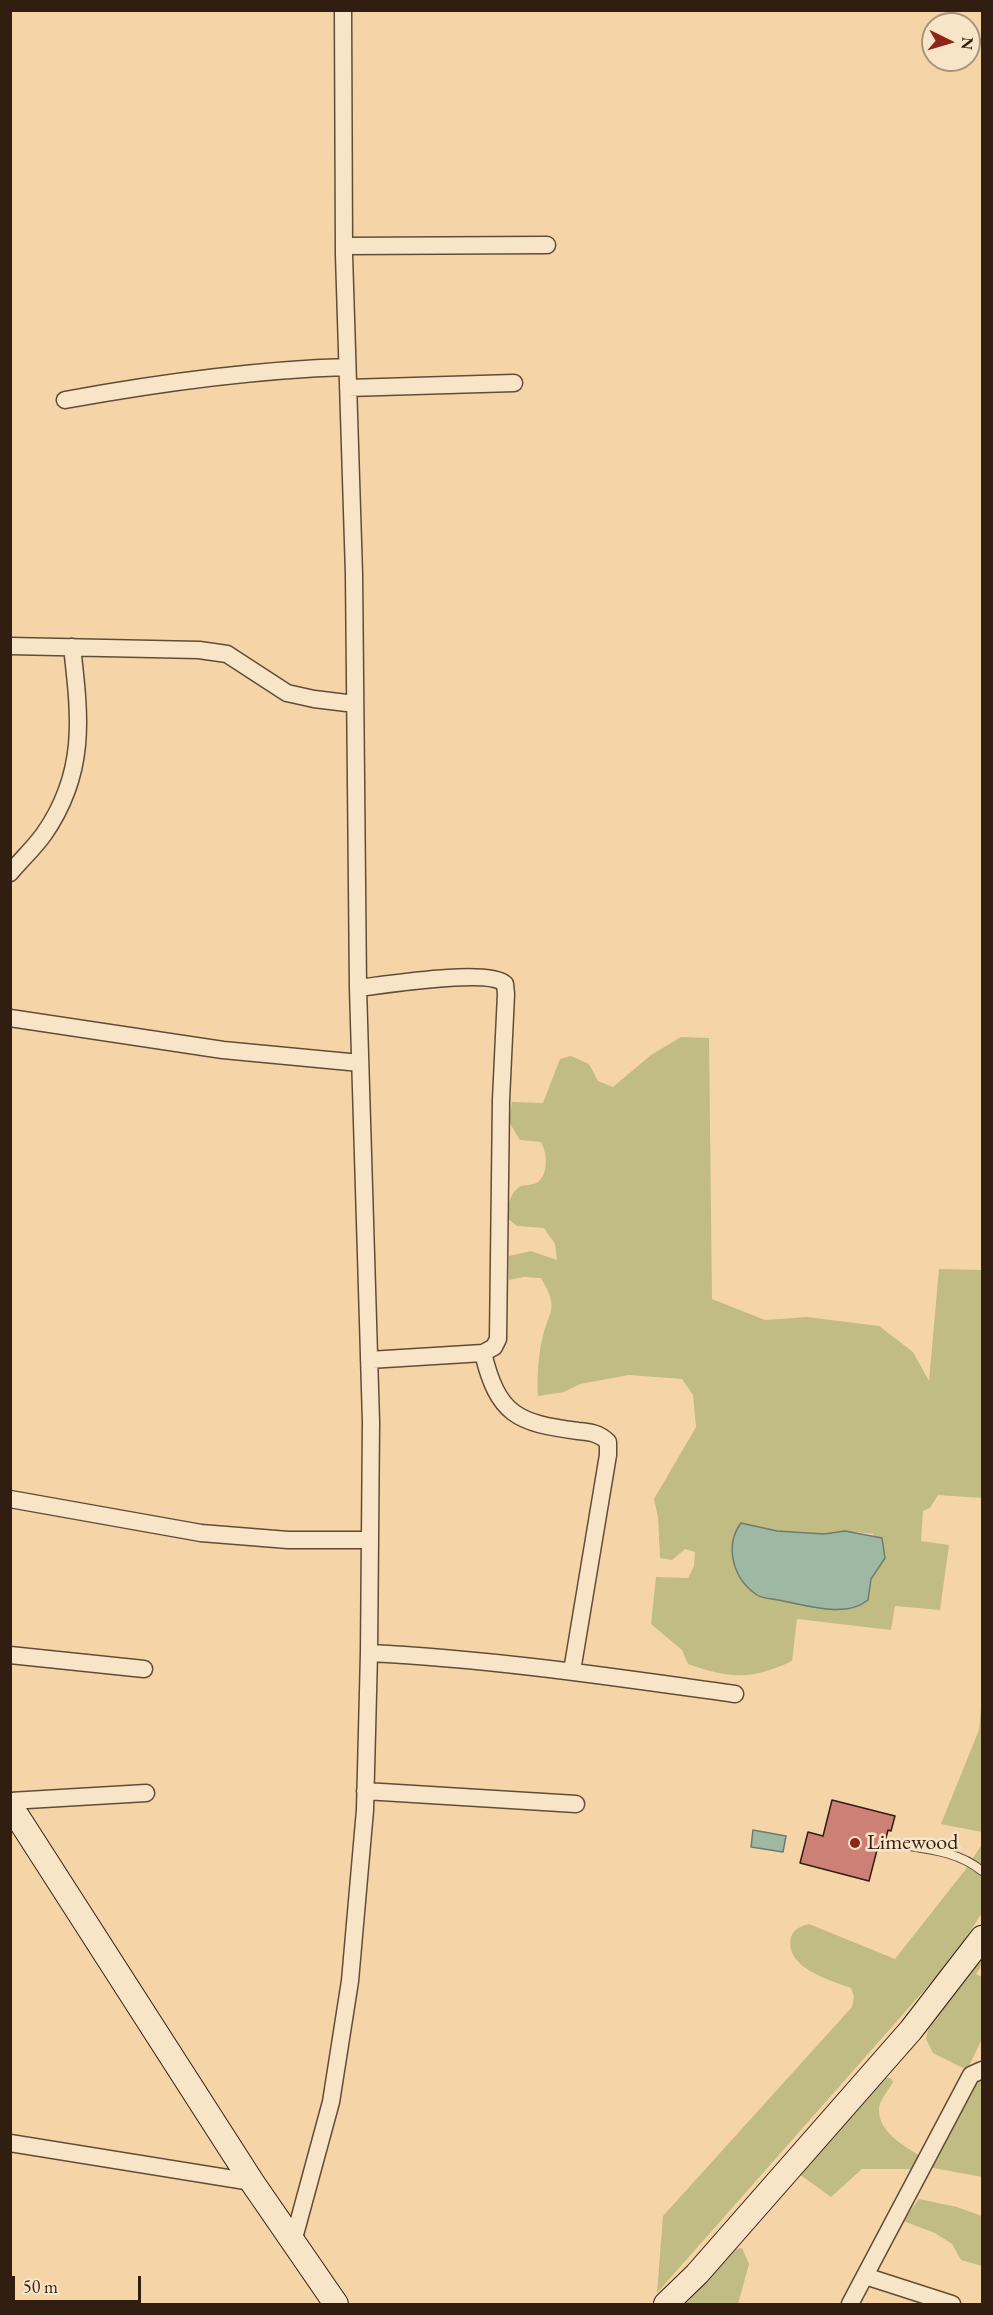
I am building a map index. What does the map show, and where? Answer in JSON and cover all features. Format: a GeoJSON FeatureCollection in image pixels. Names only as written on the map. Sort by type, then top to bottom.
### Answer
{"type":"FeatureCollection","features":[{"type":"Feature","properties":{"kind":"street"},"geometry":{"type":"LineString","coordinates":[[293,2242],[328,2114],[342,2039],[359,1886],[365,1791],[369,1653],[369,1360],[358,988],[355,704],[344,246],[343,10]]}},
{"type":"Feature","properties":{"kind":"street"},"geometry":{"type":"LineString","coordinates":[[344,246],[547,245]]}},
{"type":"Feature","properties":{"kind":"street"},"geometry":{"type":"LineString","coordinates":[[65,400],[217,376],[281,369],[347,367]]}},
{"type":"Feature","properties":{"kind":"street"},"geometry":{"type":"LineString","coordinates":[[348,388],[514,383]]}},
{"type":"Feature","properties":{"kind":"street"},"geometry":{"type":"LineString","coordinates":[[10,646],[199,650],[227,654],[287,693],[355,704]]}},
{"type":"Feature","properties":{"kind":"street"},"geometry":{"type":"LineString","coordinates":[[10,873],[44,834],[63,801],[76,766],[78,741],[72,647]]}},
{"type":"Feature","properties":{"kind":"street"},"geometry":{"type":"LineString","coordinates":[[358,988],[474,977],[498,978],[505,984],[498,1339],[494,1347],[483,1353],[369,1360]]}},
{"type":"Feature","properties":{"kind":"street"},"geometry":{"type":"LineString","coordinates":[[10,1018],[223,1050],[360,1063]]}},
{"type":"Feature","properties":{"kind":"street"},"geometry":{"type":"LineString","coordinates":[[483,1353],[488,1374],[507,1410],[549,1427],[594,1433],[608,1442],[608,1455],[572,1671]]}},
{"type":"Feature","properties":{"kind":"street"},"geometry":{"type":"LineString","coordinates":[[10,1499],[201,1533],[288,1540],[370,1540]]}},
{"type":"Feature","properties":{"kind":"street"},"geometry":{"type":"LineString","coordinates":[[369,1653],[436,1656],[572,1671],[735,1694]]}},
{"type":"Feature","properties":{"kind":"street"},"geometry":{"type":"LineString","coordinates":[[10,1655],[144,1669]]}},
{"type":"Feature","properties":{"kind":"street"},"geometry":{"type":"LineString","coordinates":[[365,1791],[576,1804]]}},
{"type":"Feature","properties":{"kind":"street"},"geometry":{"type":"LineString","coordinates":[[146,1793],[10,1803],[252,2182],[336,2304]]}},
{"type":"Feature","properties":{"kind":"street"},"geometry":{"type":"LineString","coordinates":[[666,2304],[697,2274],[911,2030],[982,1938]]}},
{"type":"Feature","properties":{"kind":"street"},"geometry":{"type":"LineString","coordinates":[[850,2304],[971,2075],[982,2070]]}},
{"type":"Feature","properties":{"kind":"street"},"geometry":{"type":"LineString","coordinates":[[10,2143],[252,2182]]}},
{"type":"Feature","properties":{"kind":"street"},"geometry":{"type":"LineString","coordinates":[[865,2276],[952,2304]]}},
{"type":"Feature","properties":{"kind":"lane"},"geometry":{"type":"LineString","coordinates":[[897,1844],[956,1855],[971,1861],[982,1871]]}},
{"type":"Feature","properties":{"kind":"shaded area"},"geometry":{"type":"Polygon","coordinates":[[[681,1037],[709,1038],[712,1299],[765,1320],[807,1317],[879,1326],[913,1352],[929,1381],[939,1269],[982,1270],[982,1498],[938,1495],[930,1508],[923,1511],[921,1541],[949,1545],[940,1610],[895,1606],[891,1630],[797,1619],[792,1661],[765,1672],[729,1675],[688,1664],[682,1650],[651,1624],[656,1577],[688,1578],[694,1566],[695,1552],[685,1549],[672,1560],[660,1558],[658,1517],[654,1499],[696,1427],[693,1395],[682,1379],[629,1375],[580,1384],[564,1392],[538,1396],[542,1340],[552,1304],[541,1278],[524,1277],[509,1280],[509,1256],[531,1251],[557,1260],[555,1244],[544,1228],[517,1226],[507,1218],[513,1193],[519,1187],[538,1182],[544,1174],[546,1163],[541,1142],[520,1140],[509,1122],[512,1102],[543,1103],[560,1059],[571,1056],[589,1064],[598,1081],[613,1087],[651,1055],[681,1037]],[[742,1523],[733,1543],[735,1561],[739,1570],[758,1596],[841,1609],[868,1600],[871,1579],[885,1558],[873,1534],[845,1531],[824,1534],[777,1531],[742,1523]]]}},
{"type":"Feature","properties":{"kind":"shaded area"},"geometry":{"type":"Polygon","coordinates":[[[741,1523],[777,1531],[824,1534],[845,1531],[882,1538],[885,1558],[871,1579],[868,1600],[859,1605],[838,1610],[816,1608],[757,1595],[742,1580],[734,1562],[733,1542],[741,1523]]]}},
{"type":"Feature","properties":{"kind":"shaded area"},"geometry":{"type":"Polygon","coordinates":[[[982,1697],[982,1832],[941,1824],[979,1730],[982,1697]]]}},
{"type":"Feature","properties":{"kind":"shaded area"},"geometry":{"type":"Polygon","coordinates":[[[753,1830],[786,1836],[783,1852],[751,1847],[753,1830]]]}},
{"type":"Feature","properties":{"kind":"shaded area"},"geometry":{"type":"Polygon","coordinates":[[[982,1844],[982,1913],[950,1961],[657,2293],[663,2216],[852,2007],[854,1997],[851,1988],[821,1977],[801,1965],[794,1957],[791,1937],[794,1932],[809,1924],[895,1959],[966,1869],[982,1844]]]}},
{"type":"Feature","properties":{"kind":"shaded area"},"geometry":{"type":"Polygon","coordinates":[[[982,1954],[982,1965],[976,1974],[982,1977],[982,2039],[967,2070],[933,2053],[926,2039],[928,2030],[949,1998],[982,1954]]]}},
{"type":"Feature","properties":{"kind":"shaded area"},"geometry":{"type":"Polygon","coordinates":[[[982,2074],[982,2177],[928,2167],[973,2078],[982,2074]]]}},
{"type":"Feature","properties":{"kind":"shaded area"},"geometry":{"type":"Polygon","coordinates":[[[885,2078],[891,2078],[893,2082],[879,2108],[883,2124],[894,2138],[922,2157],[916,2169],[862,2169],[831,2197],[799,2174],[885,2078]]]}},
{"type":"Feature","properties":{"kind":"shaded area"},"geometry":{"type":"Polygon","coordinates":[[[919,2199],[957,2207],[982,2216],[982,2266],[961,2260],[952,2244],[935,2233],[903,2221],[919,2199]]]}},
{"type":"Feature","properties":{"kind":"shaded area"},"geometry":{"type":"Polygon","coordinates":[[[742,2248],[749,2264],[738,2304],[685,2304],[736,2249],[742,2248]]]}},
{"type":"Feature","properties":{"kind":"building"},"geometry":{"type":"Polygon","coordinates":[[[832,1800],[895,1816],[891,1831],[888,1830],[885,1842],[882,1841],[880,1850],[877,1850],[869,1881],[800,1863],[808,1832],[823,1836],[832,1800]]]}},
{"type":"Feature","properties":{"kind":"place","name":"Limewood"},"geometry":{"type":"Point","coordinates":[855,1843]}}]}
